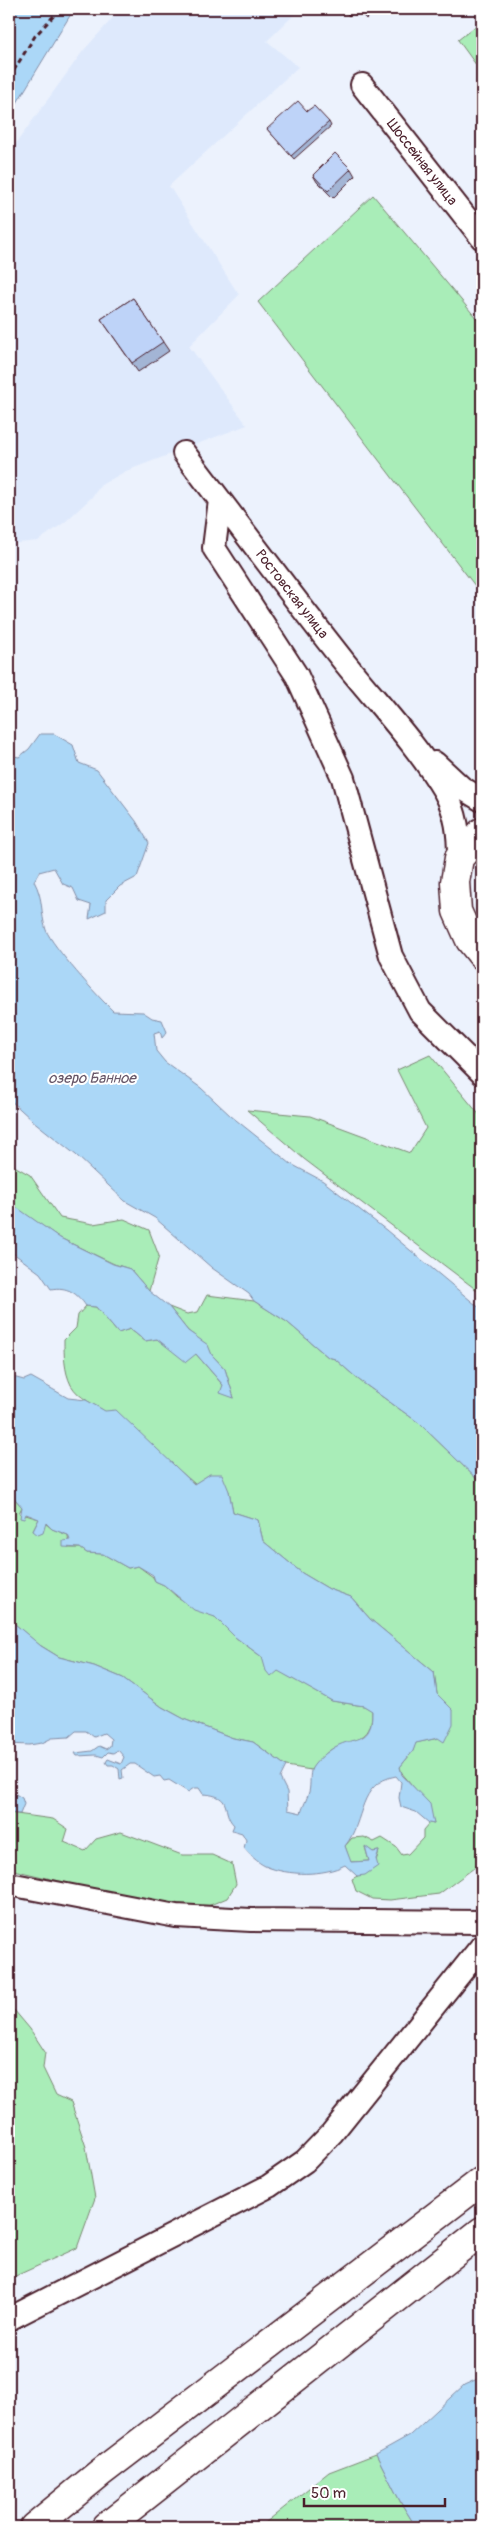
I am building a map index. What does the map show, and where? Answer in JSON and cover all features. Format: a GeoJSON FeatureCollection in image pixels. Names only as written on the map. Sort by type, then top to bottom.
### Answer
{"type":"FeatureCollection","features":[{"type":"Feature","properties":{"kind":"main road"},"geometry":{"type":"LineString","coordinates":[[482,832],[459,858],[455,882],[457,911],[470,940],[482,955]]}},
{"type":"Feature","properties":{"kind":"main road"},"geometry":{"type":"LineString","coordinates":[[34,2527],[100,2473],[482,2181]]}},
{"type":"Feature","properties":{"kind":"main road"},"geometry":{"type":"LineString","coordinates":[[106,2527],[482,2232]]}},
{"type":"Feature","properties":{"kind":"street","name":"Шоссейная улица"},"geometry":{"type":"LineString","coordinates":[[362,85],[482,238]]}},
{"type":"Feature","properties":{"kind":"street","name":"Ростовская улица"},"geometry":{"type":"LineString","coordinates":[[184,453],[338,654],[403,734]]}},
{"type":"Feature","properties":{"kind":"street"},"geometry":{"type":"LineString","coordinates":[[220,500],[214,548],[297,676],[343,778],[391,956],[420,1011],[482,1073]]}},
{"type":"Feature","properties":{"kind":"street"},"geometry":{"type":"LineString","coordinates":[[403,734],[462,788],[482,800]]}},
{"type":"Feature","properties":{"kind":"street"},"geometry":{"type":"LineString","coordinates":[[403,734],[444,792],[456,816],[459,836],[459,858]]}},
{"type":"Feature","properties":{"kind":"street"},"geometry":{"type":"LineString","coordinates":[[9,1884],[176,1916],[482,1922]]}},
{"type":"Feature","properties":{"kind":"street"},"geometry":{"type":"LineString","coordinates":[[9,2320],[269,2186],[305,2161],[332,2133],[482,1946]]}},
{"type":"Feature","properties":{"kind":"path"},"geometry":{"type":"LineString","coordinates":[[9,78],[35,36],[60,9]]}},
{"type":"Feature","properties":{"kind":"shaded area"},"geometry":{"type":"Polygon","coordinates":[[[121,9],[300,9],[267,41],[298,67],[169,186],[239,295],[189,346],[247,425],[126,471],[101,485],[91,498],[65,522],[38,541],[9,544],[9,153],[83,51],[121,9]]]}},
{"type":"Feature","properties":{"kind":"green space"},"geometry":{"type":"Polygon","coordinates":[[[482,21],[482,73],[458,40],[482,21]]]}},
{"type":"Feature","properties":{"kind":"green space"},"geometry":{"type":"Polygon","coordinates":[[[373,195],[482,325],[482,595],[258,302],[373,195]]]}},
{"type":"Feature","properties":{"kind":"green space"},"geometry":{"type":"Polygon","coordinates":[[[482,881],[482,931],[478,906],[482,881]]]}},
{"type":"Feature","properties":{"kind":"green space"},"geometry":{"type":"Polygon","coordinates":[[[430,1055],[482,1118],[482,1294],[304,1159],[247,1110],[310,1116],[410,1153],[426,1128],[397,1070],[430,1055]]]}},
{"type":"Feature","properties":{"kind":"green space"},"geometry":{"type":"Polygon","coordinates":[[[9,1163],[30,1175],[60,1218],[93,1224],[124,1219],[149,1230],[159,1256],[149,1291],[130,1269],[114,1264],[60,1238],[9,1203],[9,1163]]]}},
{"type":"Feature","properties":{"kind":"green space"},"geometry":{"type":"Polygon","coordinates":[[[207,1295],[254,1301],[287,1322],[328,1357],[335,1359],[359,1380],[419,1423],[482,1484],[482,1552],[480,1555],[482,1576],[479,1579],[482,1607],[482,1862],[439,1894],[390,1900],[372,1899],[356,1891],[352,1879],[372,1868],[379,1851],[373,1852],[365,1847],[369,1861],[350,1862],[345,1846],[352,1838],[364,1837],[374,1842],[382,1838],[396,1847],[402,1855],[408,1854],[423,1838],[423,1830],[429,1823],[434,1824],[430,1813],[400,1767],[413,1751],[415,1743],[438,1738],[453,1710],[437,1694],[434,1672],[370,1619],[351,1597],[329,1589],[302,1573],[263,1541],[258,1520],[233,1512],[229,1491],[210,1474],[195,1484],[107,1413],[78,1394],[69,1380],[65,1363],[64,1340],[76,1328],[78,1315],[86,1306],[96,1307],[118,1333],[130,1329],[145,1341],[157,1339],[170,1348],[196,1354],[234,1398],[225,1369],[212,1355],[207,1345],[188,1331],[169,1307],[187,1314],[198,1312],[207,1295]]]}},
{"type":"Feature","properties":{"kind":"green space"},"geometry":{"type":"Polygon","coordinates":[[[9,1492],[22,1507],[19,1513],[39,1519],[33,1531],[45,1523],[52,1529],[68,1535],[69,1548],[80,1548],[87,1553],[103,1554],[128,1568],[138,1566],[177,1597],[215,1617],[235,1637],[262,1657],[265,1663],[332,1701],[364,1706],[372,1710],[370,1727],[367,1732],[358,1739],[330,1750],[311,1770],[286,1766],[253,1742],[233,1738],[186,1720],[162,1707],[123,1678],[94,1666],[59,1657],[38,1644],[9,1619],[9,1492]]]}},
{"type":"Feature","properties":{"kind":"green space"},"geometry":{"type":"Polygon","coordinates":[[[9,1813],[53,1819],[68,1829],[64,1842],[85,1851],[96,1839],[121,1832],[182,1855],[212,1855],[232,1864],[236,1884],[227,1898],[203,1908],[106,1892],[9,1869],[9,1813]]]}},
{"type":"Feature","properties":{"kind":"green space"},"geometry":{"type":"Polygon","coordinates":[[[14,2010],[30,2029],[45,2052],[43,2068],[56,2095],[71,2102],[86,2147],[95,2198],[77,2248],[9,2279],[9,2011],[14,2010]]]}},
{"type":"Feature","properties":{"kind":"green space"},"geometry":{"type":"Polygon","coordinates":[[[376,2454],[401,2503],[416,2527],[260,2527],[329,2472],[376,2454]]]}},
{"type":"Feature","properties":{"kind":"water"},"geometry":{"type":"Polygon","coordinates":[[[9,9],[74,9],[9,116],[9,9]]]}},
{"type":"Feature","properties":{"kind":"water","name":"озеро Банное"},"geometry":{"type":"Polygon","coordinates":[[[40,734],[54,734],[73,745],[79,763],[97,770],[136,821],[149,843],[137,877],[120,886],[106,900],[106,911],[89,919],[91,905],[79,901],[73,888],[63,884],[54,868],[39,872],[34,881],[41,900],[46,930],[50,938],[76,972],[113,1011],[143,1012],[152,1018],[162,1020],[167,1032],[162,1038],[160,1031],[154,1033],[156,1051],[165,1062],[201,1088],[231,1116],[291,1164],[323,1181],[386,1230],[482,1310],[482,1484],[419,1423],[359,1380],[335,1359],[328,1357],[287,1322],[254,1301],[249,1294],[212,1268],[155,1218],[125,1201],[76,1155],[9,1099],[9,755],[19,757],[29,749],[40,734]]]}},
{"type":"Feature","properties":{"kind":"water"},"geometry":{"type":"Polygon","coordinates":[[[9,1202],[60,1238],[113,1264],[130,1269],[149,1291],[169,1307],[188,1331],[208,1345],[212,1355],[225,1369],[234,1398],[220,1393],[223,1385],[196,1354],[186,1362],[157,1339],[145,1341],[130,1329],[118,1333],[96,1307],[86,1306],[79,1297],[67,1290],[51,1289],[40,1273],[9,1250],[9,1202]]]}},
{"type":"Feature","properties":{"kind":"water"},"geometry":{"type":"Polygon","coordinates":[[[9,1376],[24,1380],[31,1377],[68,1398],[86,1400],[105,1411],[116,1410],[194,1484],[210,1474],[222,1474],[229,1491],[233,1512],[258,1520],[263,1541],[302,1573],[329,1589],[351,1597],[370,1619],[434,1672],[437,1694],[453,1710],[453,1724],[444,1742],[438,1738],[416,1743],[413,1751],[400,1767],[402,1775],[430,1804],[434,1824],[429,1823],[416,1812],[401,1807],[399,1798],[401,1782],[396,1776],[383,1780],[368,1794],[352,1836],[345,1846],[351,1862],[369,1861],[365,1846],[373,1852],[379,1851],[376,1859],[378,1866],[365,1875],[357,1876],[345,1865],[317,1873],[284,1872],[265,1866],[246,1851],[244,1848],[246,1840],[242,1833],[232,1830],[234,1825],[230,1820],[223,1801],[219,1798],[203,1794],[199,1788],[194,1788],[188,1792],[169,1780],[164,1781],[160,1776],[154,1777],[135,1764],[130,1764],[122,1770],[123,1778],[120,1779],[119,1769],[113,1765],[108,1765],[106,1762],[108,1759],[121,1764],[124,1757],[118,1750],[113,1753],[108,1752],[103,1757],[96,1755],[77,1756],[75,1753],[92,1751],[99,1746],[106,1749],[110,1746],[111,1739],[104,1733],[94,1737],[86,1731],[76,1731],[69,1737],[52,1738],[42,1743],[29,1745],[9,1744],[9,1619],[41,1646],[59,1657],[94,1666],[123,1678],[162,1707],[186,1720],[233,1738],[253,1742],[286,1766],[280,1778],[287,1792],[288,1810],[301,1813],[309,1792],[312,1768],[322,1756],[335,1747],[366,1735],[371,1722],[372,1711],[364,1706],[332,1701],[278,1671],[271,1677],[266,1671],[262,1657],[235,1637],[215,1617],[194,1610],[164,1585],[155,1581],[153,1575],[138,1566],[128,1568],[103,1554],[87,1553],[80,1548],[63,1547],[63,1541],[70,1540],[68,1535],[52,1529],[46,1523],[43,1533],[38,1535],[33,1531],[39,1519],[26,1514],[24,1519],[20,1518],[22,1507],[9,1492],[9,1376]]]}},
{"type":"Feature","properties":{"kind":"water"},"geometry":{"type":"Polygon","coordinates":[[[9,1790],[22,1798],[24,1804],[20,1814],[9,1813],[9,1790]]]}},
{"type":"Feature","properties":{"kind":"water"},"geometry":{"type":"Polygon","coordinates":[[[482,2377],[482,2527],[416,2527],[401,2503],[376,2454],[410,2435],[464,2385],[482,2377]]]}},
{"type":"Feature","properties":{"kind":"building"},"geometry":{"type":"Polygon","coordinates":[[[298,101],[307,111],[314,106],[329,122],[291,156],[267,129],[298,101]]]}},
{"type":"Feature","properties":{"kind":"building"},"geometry":{"type":"Polygon","coordinates":[[[335,153],[351,169],[328,191],[313,175],[335,153]]]}},
{"type":"Feature","properties":{"kind":"building"},"geometry":{"type":"Polygon","coordinates":[[[133,298],[163,342],[132,363],[101,319],[133,298]]]}}]}
